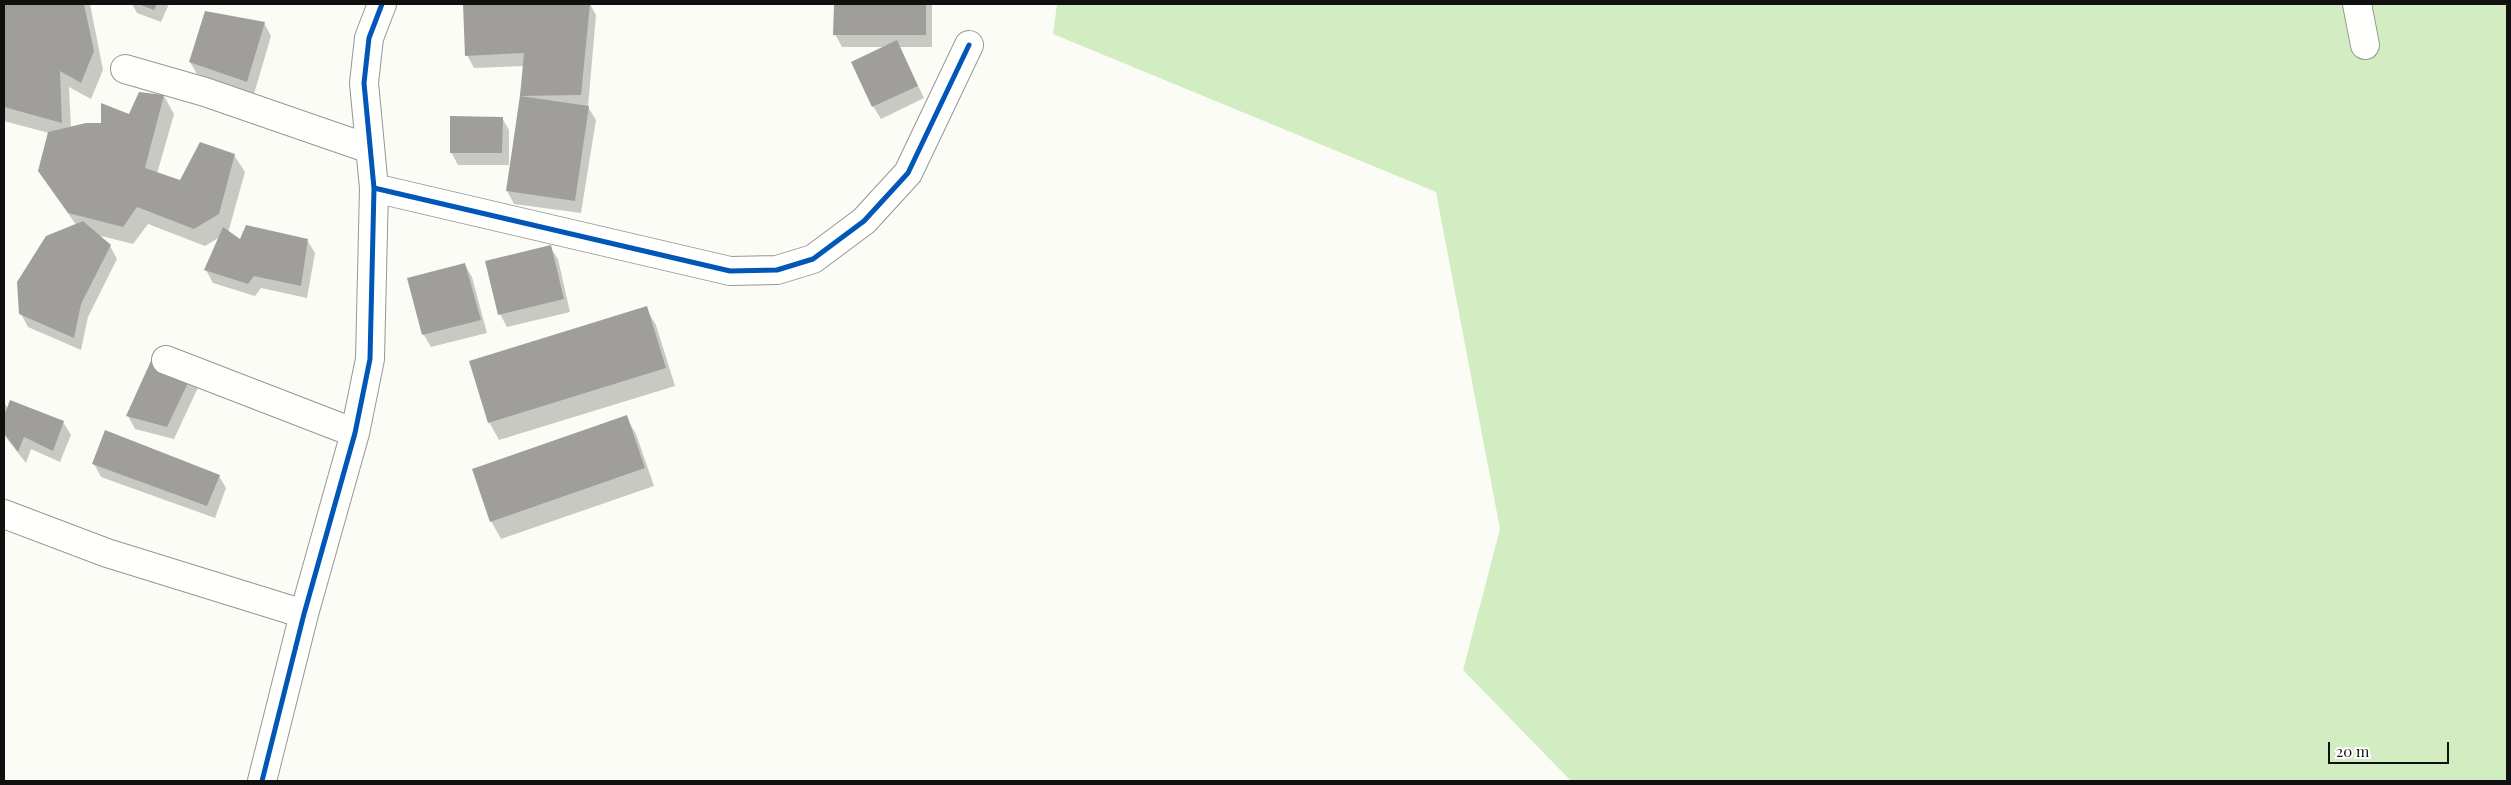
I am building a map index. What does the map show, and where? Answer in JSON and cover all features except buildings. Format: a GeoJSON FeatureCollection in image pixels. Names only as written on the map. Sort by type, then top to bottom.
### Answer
{"type":"FeatureCollection","features":[{"type":"Feature","properties":{"kind":"street"},"geometry":{"type":"LineString","coordinates":[[262,781],[304,614],[355,433],[370,358],[374,188],[364,83],[369,38],[382,4]]}},
{"type":"Feature","properties":{"kind":"street"},"geometry":{"type":"LineString","coordinates":[[2357,4],[2365,45]]}},
{"type":"Feature","properties":{"kind":"street"},"geometry":{"type":"LineString","coordinates":[[374,188],[730,271],[776,270],[813,259],[835,243],[864,221],[908,173],[969,44]]}},
{"type":"Feature","properties":{"kind":"street"},"geometry":{"type":"LineString","coordinates":[[125,69],[205,92],[370,149]]}},
{"type":"Feature","properties":{"kind":"street"},"geometry":{"type":"LineString","coordinates":[[166,360],[355,433]]}},
{"type":"Feature","properties":{"kind":"street"},"geometry":{"type":"LineString","coordinates":[[4,514],[106,553],[304,614]]}},
{"type":"Feature","properties":{"kind":"green space"},"geometry":{"type":"Polygon","coordinates":[[[1057,4],[2507,4],[2507,781],[1571,781],[1463,670],[1500,529],[1436,192],[1053,34],[1057,4]]]}},
{"type":"Feature","properties":{"kind":"cycle path"},"geometry":{"type":"LineString","coordinates":[[262,781],[304,614],[355,433],[370,359],[374,188],[364,83],[369,38],[382,4]]}},
{"type":"Feature","properties":{"kind":"cycle path"},"geometry":{"type":"LineString","coordinates":[[374,188],[730,271],[777,270],[813,259],[864,221],[908,173],[969,45]]}}]}
